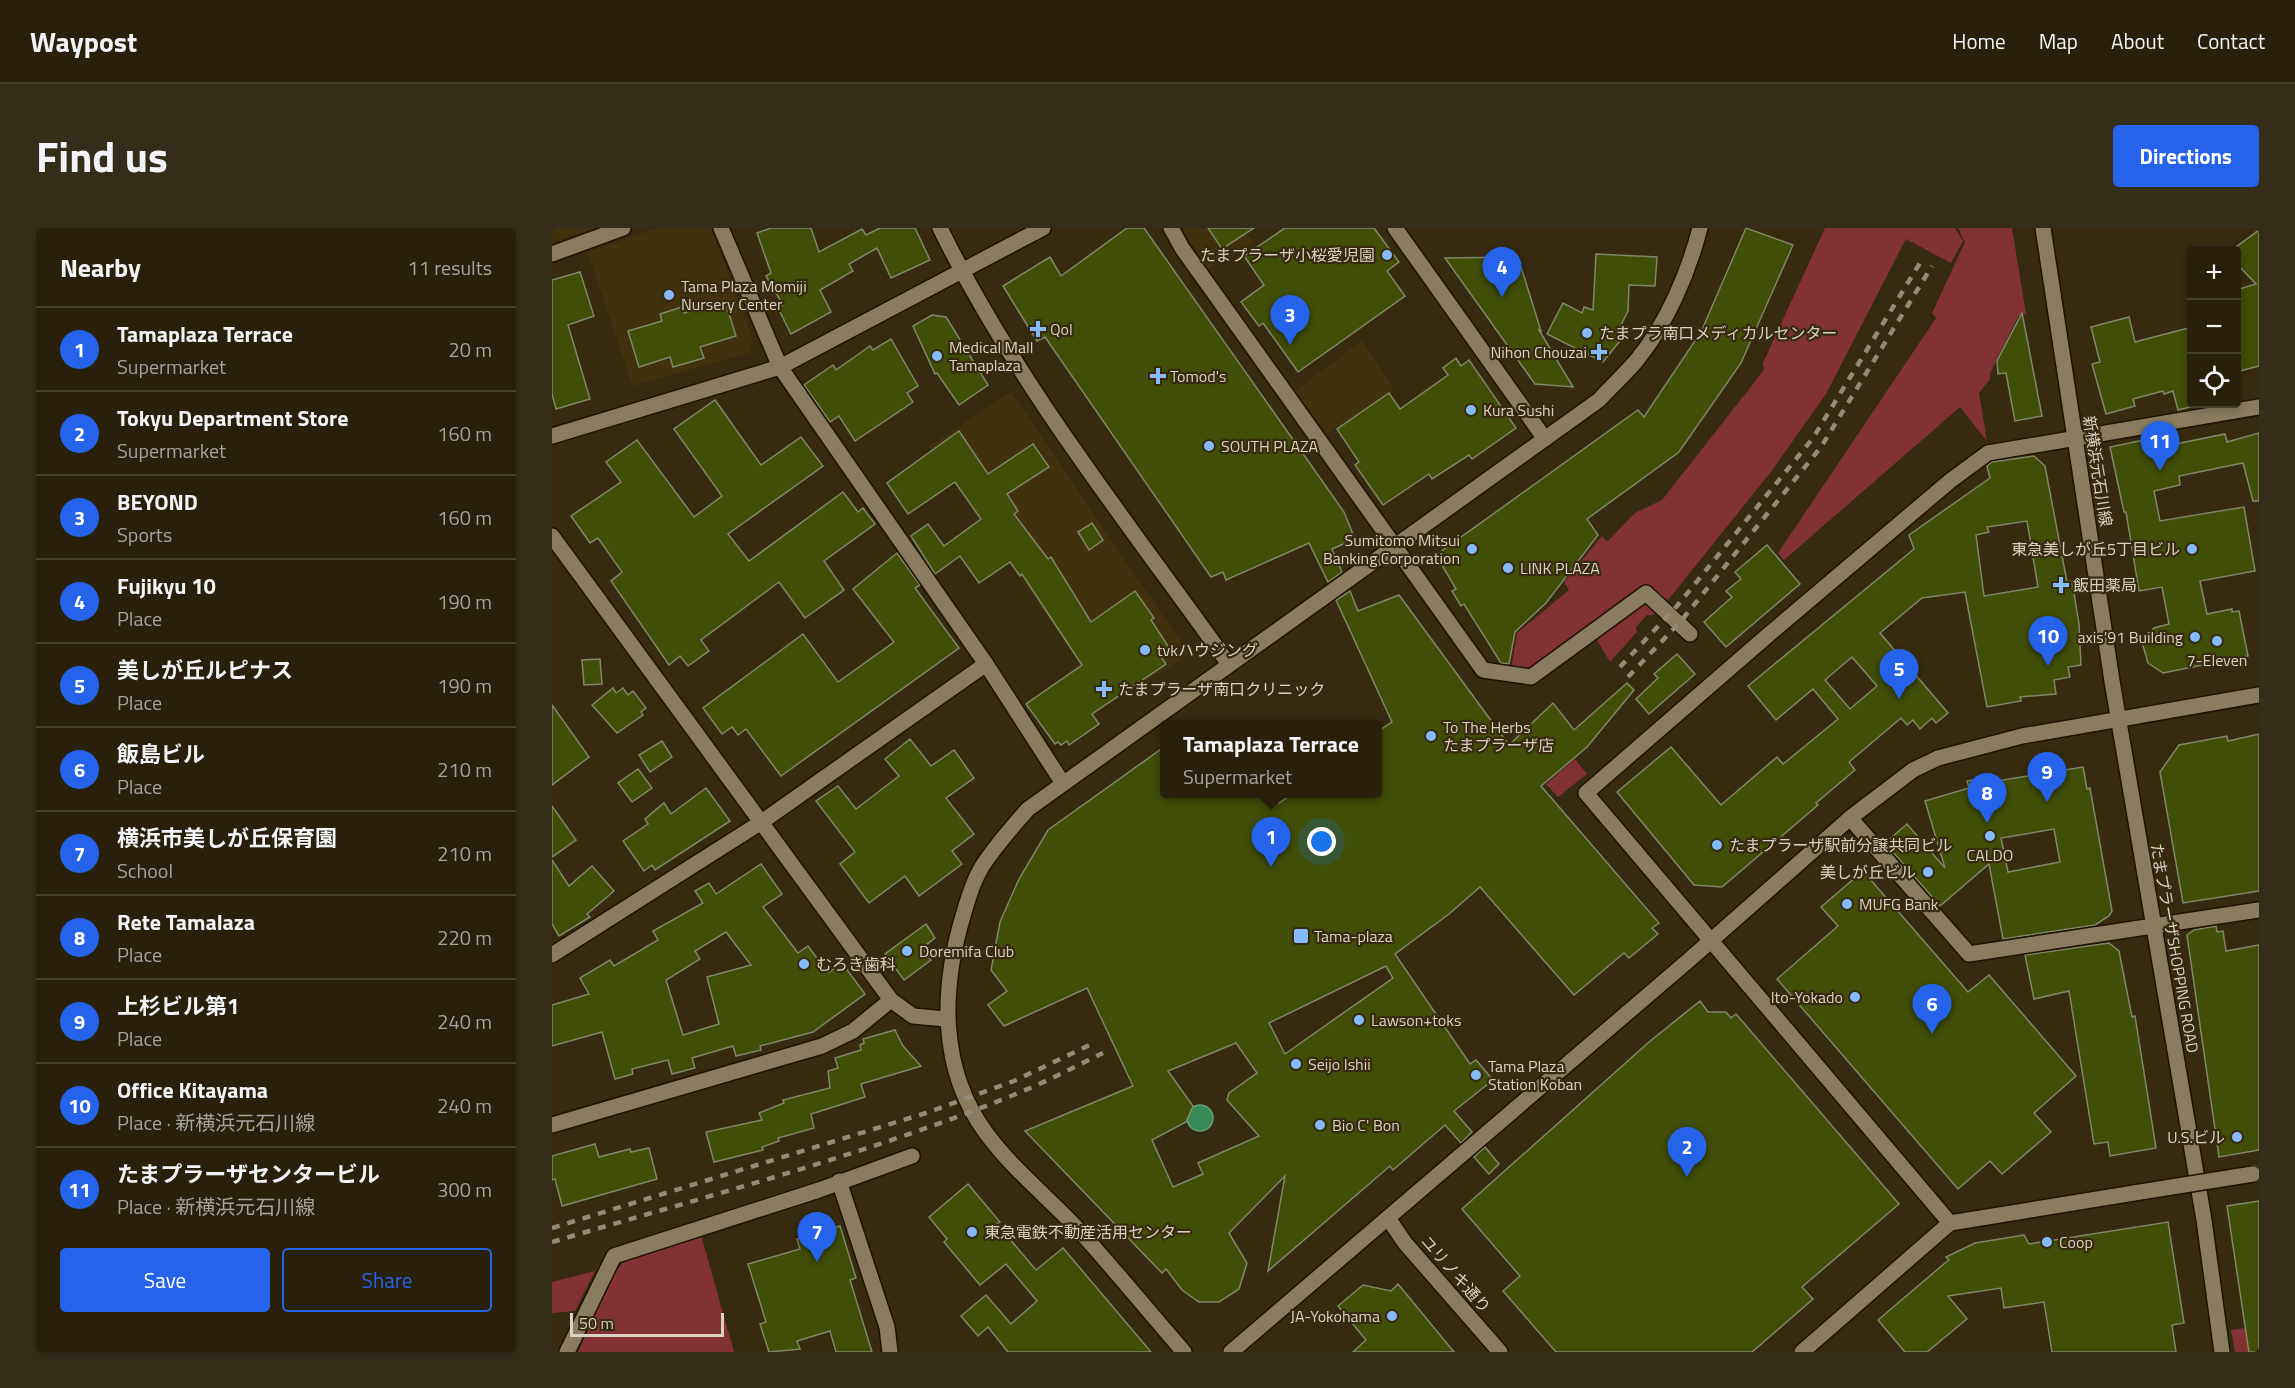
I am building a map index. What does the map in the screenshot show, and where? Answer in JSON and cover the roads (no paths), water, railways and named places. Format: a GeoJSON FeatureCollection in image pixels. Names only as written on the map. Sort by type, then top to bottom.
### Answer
{"type":"FeatureCollection","features":[{"type":"Feature","properties":{"kind":"street"},"geometry":{"type":"LineString","coordinates":[[552,254],[623,228]]}},
{"type":"Feature","properties":{"kind":"street"},"geometry":{"type":"LineString","coordinates":[[721,228],[780,367],[986,664],[1062,782]]}},
{"type":"Feature","properties":{"kind":"street"},"geometry":{"type":"LineString","coordinates":[[940,228],[962,272],[1023,375],[1228,663]]}},
{"type":"Feature","properties":{"kind":"street"},"geometry":{"type":"LineString","coordinates":[[552,436],[780,367],[1043,228]]}},
{"type":"Feature","properties":{"kind":"street"},"geometry":{"type":"LineString","coordinates":[[1171,228],[1182,248],[1483,670],[1531,677],[1646,593],[1690,634]]}},
{"type":"Feature","properties":{"kind":"street"},"geometry":{"type":"LineString","coordinates":[[1395,228],[1545,439]]}},
{"type":"Feature","properties":{"kind":"street"},"geometry":{"type":"LineString","coordinates":[[1184,1352],[1074,1225],[1036,1189],[986,1133],[954,1069],[946,1019],[954,945],[970,891],[982,867],[1028,809],[1062,782],[1599,400],[1637,359],[1684,279],[1700,228]]}},
{"type":"Feature","properties":{"kind":"street","name":"新横浜元石川線"},"geometry":{"type":"LineString","coordinates":[[2043,228],[2119,719]]}},
{"type":"Feature","properties":{"kind":"street"},"geometry":{"type":"LineString","coordinates":[[1950,1223],[1586,793],[1758,643],[1988,453],[2074,436],[2259,407]]}},
{"type":"Feature","properties":{"kind":"street"},"geometry":{"type":"LineString","coordinates":[[552,536],[891,1000],[913,1016],[946,1019]]}},
{"type":"Feature","properties":{"kind":"street"},"geometry":{"type":"LineString","coordinates":[[552,955],[760,823],[986,664]]}},
{"type":"Feature","properties":{"kind":"street"},"geometry":{"type":"LineString","coordinates":[[1231,1352],[1850,818],[1898,780],[1938,758],[2022,736],[2259,695]]}},
{"type":"Feature","properties":{"kind":"street","name":"たまプラーザSHOPPING ROAD"},"geometry":{"type":"LineString","coordinates":[[2119,719],[2204,1221],[2222,1352]]}},
{"type":"Feature","properties":{"kind":"street"},"geometry":{"type":"LineString","coordinates":[[1850,818],[1969,954],[2259,910]]}},
{"type":"Feature","properties":{"kind":"street"},"geometry":{"type":"LineString","coordinates":[[552,1125],[822,1046],[853,1031],[891,1000]]}},
{"type":"Feature","properties":{"kind":"street"},"geometry":{"type":"LineString","coordinates":[[567,1352],[614,1256],[819,1190],[912,1156]]}},
{"type":"Feature","properties":{"kind":"street"},"geometry":{"type":"LineString","coordinates":[[1802,1352],[1950,1223],[2256,1173]]}},
{"type":"Feature","properties":{"kind":"street"},"geometry":{"type":"LineString","coordinates":[[839,1181],[887,1327],[890,1352]]}},
{"type":"Feature","properties":{"kind":"street","name":"ユリノキ通り"},"geometry":{"type":"LineString","coordinates":[[1388,1218],[1405,1243],[1500,1352]]}},
{"type":"Feature","properties":{"kind":"railway"},"geometry":{"type":"LineString","coordinates":[[1620,667],[1677,606],[1813,438],[1923,258]]}},
{"type":"Feature","properties":{"kind":"railway"},"geometry":{"type":"LineString","coordinates":[[1628,677],[1681,621],[1821,447],[1932,266]]}},
{"type":"Feature","properties":{"kind":"railway"},"geometry":{"type":"LineString","coordinates":[[552,1228],[926,1113],[1014,1081],[1096,1042]]}},
{"type":"Feature","properties":{"kind":"railway"},"geometry":{"type":"LineString","coordinates":[[552,1242],[844,1156],[1016,1094],[1103,1053]]}},
{"type":"Feature","properties":{"kind":"place","name":"たまプラーザ小桜愛児園"},"geometry":{"type":"Point","coordinates":[1387,255]}},
{"type":"Feature","properties":{"kind":"place","name":"Tama Plaza Momiji Nursery Center"},"geometry":{"type":"Point","coordinates":[669,295]}},
{"type":"Feature","properties":{"kind":"place","name":"Fujikyu 10"},"geometry":{"type":"Point","coordinates":[1502,297]}},
{"type":"Feature","properties":{"kind":"place","name":"Qol"},"geometry":{"type":"Point","coordinates":[1038,329]}},
{"type":"Feature","properties":{"kind":"place","name":"たまプラ南口メディカルセンター"},"geometry":{"type":"Point","coordinates":[1587,333]}},
{"type":"Feature","properties":{"kind":"place","name":"BEYOND"},"geometry":{"type":"Point","coordinates":[1290,345]}},
{"type":"Feature","properties":{"kind":"place","name":"Nihon Chouzai"},"geometry":{"type":"Point","coordinates":[1599,352]}},
{"type":"Feature","properties":{"kind":"place","name":"Medical Mall Tamaplaza"},"geometry":{"type":"Point","coordinates":[937,356]}},
{"type":"Feature","properties":{"kind":"place","name":"Tomod's"},"geometry":{"type":"Point","coordinates":[1158,376]}},
{"type":"Feature","properties":{"kind":"place","name":"Kura Sushi"},"geometry":{"type":"Point","coordinates":[1471,410]}},
{"type":"Feature","properties":{"kind":"place","name":"SOUTH PLAZA"},"geometry":{"type":"Point","coordinates":[1209,446]}},
{"type":"Feature","properties":{"kind":"place","name":"たまプラーザセンタービル"},"geometry":{"type":"Point","coordinates":[2160,471]}},
{"type":"Feature","properties":{"kind":"place","name":"Sumitomo Mitsui Banking Corporation"},"geometry":{"type":"Point","coordinates":[1472,549]}},
{"type":"Feature","properties":{"kind":"place","name":"東急美しが丘5丁目ビル"},"geometry":{"type":"Point","coordinates":[2192,549]}},
{"type":"Feature","properties":{"kind":"place","name":"LINK PLAZA"},"geometry":{"type":"Point","coordinates":[1508,568]}},
{"type":"Feature","properties":{"kind":"place","name":"飯田薬局"},"geometry":{"type":"Point","coordinates":[2061,585]}},
{"type":"Feature","properties":{"kind":"place","name":"axis’91 Building"},"geometry":{"type":"Point","coordinates":[2195,637]}},
{"type":"Feature","properties":{"kind":"place","name":"7-Eleven"},"geometry":{"type":"Point","coordinates":[2217,641]}},
{"type":"Feature","properties":{"kind":"place","name":"tvkハウジング"},"geometry":{"type":"Point","coordinates":[1145,650]}},
{"type":"Feature","properties":{"kind":"place","name":"Office Kitayama"},"geometry":{"type":"Point","coordinates":[2048,666]}},
{"type":"Feature","properties":{"kind":"place","name":"たまプラーザ南口クリニック"},"geometry":{"type":"Point","coordinates":[1104,689]}},
{"type":"Feature","properties":{"kind":"place","name":"美しが丘ルピナス"},"geometry":{"type":"Point","coordinates":[1899,699]}},
{"type":"Feature","properties":{"kind":"place","name":"To The Herbs たまプラーザ店"},"geometry":{"type":"Point","coordinates":[1431,736]}},
{"type":"Feature","properties":{"kind":"place","name":"上杉ビル第1"},"geometry":{"type":"Point","coordinates":[2047,802]}},
{"type":"Feature","properties":{"kind":"place","name":"Rete Tamalaza"},"geometry":{"type":"Point","coordinates":[1987,823]}},
{"type":"Feature","properties":{"kind":"place","name":"CALDO"},"geometry":{"type":"Point","coordinates":[1990,836]}},
{"type":"Feature","properties":{"kind":"place","name":"たまプラーザ駅前分譲共同ビル"},"geometry":{"type":"Point","coordinates":[1717,845]}},
{"type":"Feature","properties":{"kind":"place","name":"Tamaplaza Terrace"},"geometry":{"type":"Point","coordinates":[1271,867]}},
{"type":"Feature","properties":{"kind":"place","name":"美しが丘ビル"},"geometry":{"type":"Point","coordinates":[1928,872]}},
{"type":"Feature","properties":{"kind":"place","name":"MUFG Bank"},"geometry":{"type":"Point","coordinates":[1847,904]}},
{"type":"Feature","properties":{"kind":"place","name":"Tama-plaza"},"geometry":{"type":"Point","coordinates":[1301,936]}},
{"type":"Feature","properties":{"kind":"place","name":"Doremifa Club"},"geometry":{"type":"Point","coordinates":[907,951]}},
{"type":"Feature","properties":{"kind":"place","name":"むろき歯科"},"geometry":{"type":"Point","coordinates":[804,964]}},
{"type":"Feature","properties":{"kind":"place","name":"Ito-Yokado"},"geometry":{"type":"Point","coordinates":[1855,997]}},
{"type":"Feature","properties":{"kind":"place","name":"Lawson+toks"},"geometry":{"type":"Point","coordinates":[1359,1020]}},
{"type":"Feature","properties":{"kind":"place","name":"飯島ビル"},"geometry":{"type":"Point","coordinates":[1932,1034]}},
{"type":"Feature","properties":{"kind":"place","name":"Seijo Ishii"},"geometry":{"type":"Point","coordinates":[1296,1064]}},
{"type":"Feature","properties":{"kind":"place","name":"Tama Plaza Station Koban"},"geometry":{"type":"Point","coordinates":[1476,1075]}},
{"type":"Feature","properties":{"kind":"place","name":"Bio C' Bon"},"geometry":{"type":"Point","coordinates":[1320,1125]}},
{"type":"Feature","properties":{"kind":"place","name":"U.S.ビル"},"geometry":{"type":"Point","coordinates":[2237,1137]}},
{"type":"Feature","properties":{"kind":"place","name":"Tokyu Department Store"},"geometry":{"type":"Point","coordinates":[1687,1177]}},
{"type":"Feature","properties":{"kind":"place","name":"東急電鉄不動産活用センター"},"geometry":{"type":"Point","coordinates":[972,1232]}},
{"type":"Feature","properties":{"kind":"place","name":"Coop"},"geometry":{"type":"Point","coordinates":[2047,1242]}},
{"type":"Feature","properties":{"kind":"place","name":"横浜市美しが丘保育園"},"geometry":{"type":"Point","coordinates":[817,1262]}},
{"type":"Feature","properties":{"kind":"place","name":"JA-Yokohama"},"geometry":{"type":"Point","coordinates":[1392,1316]}}]}
